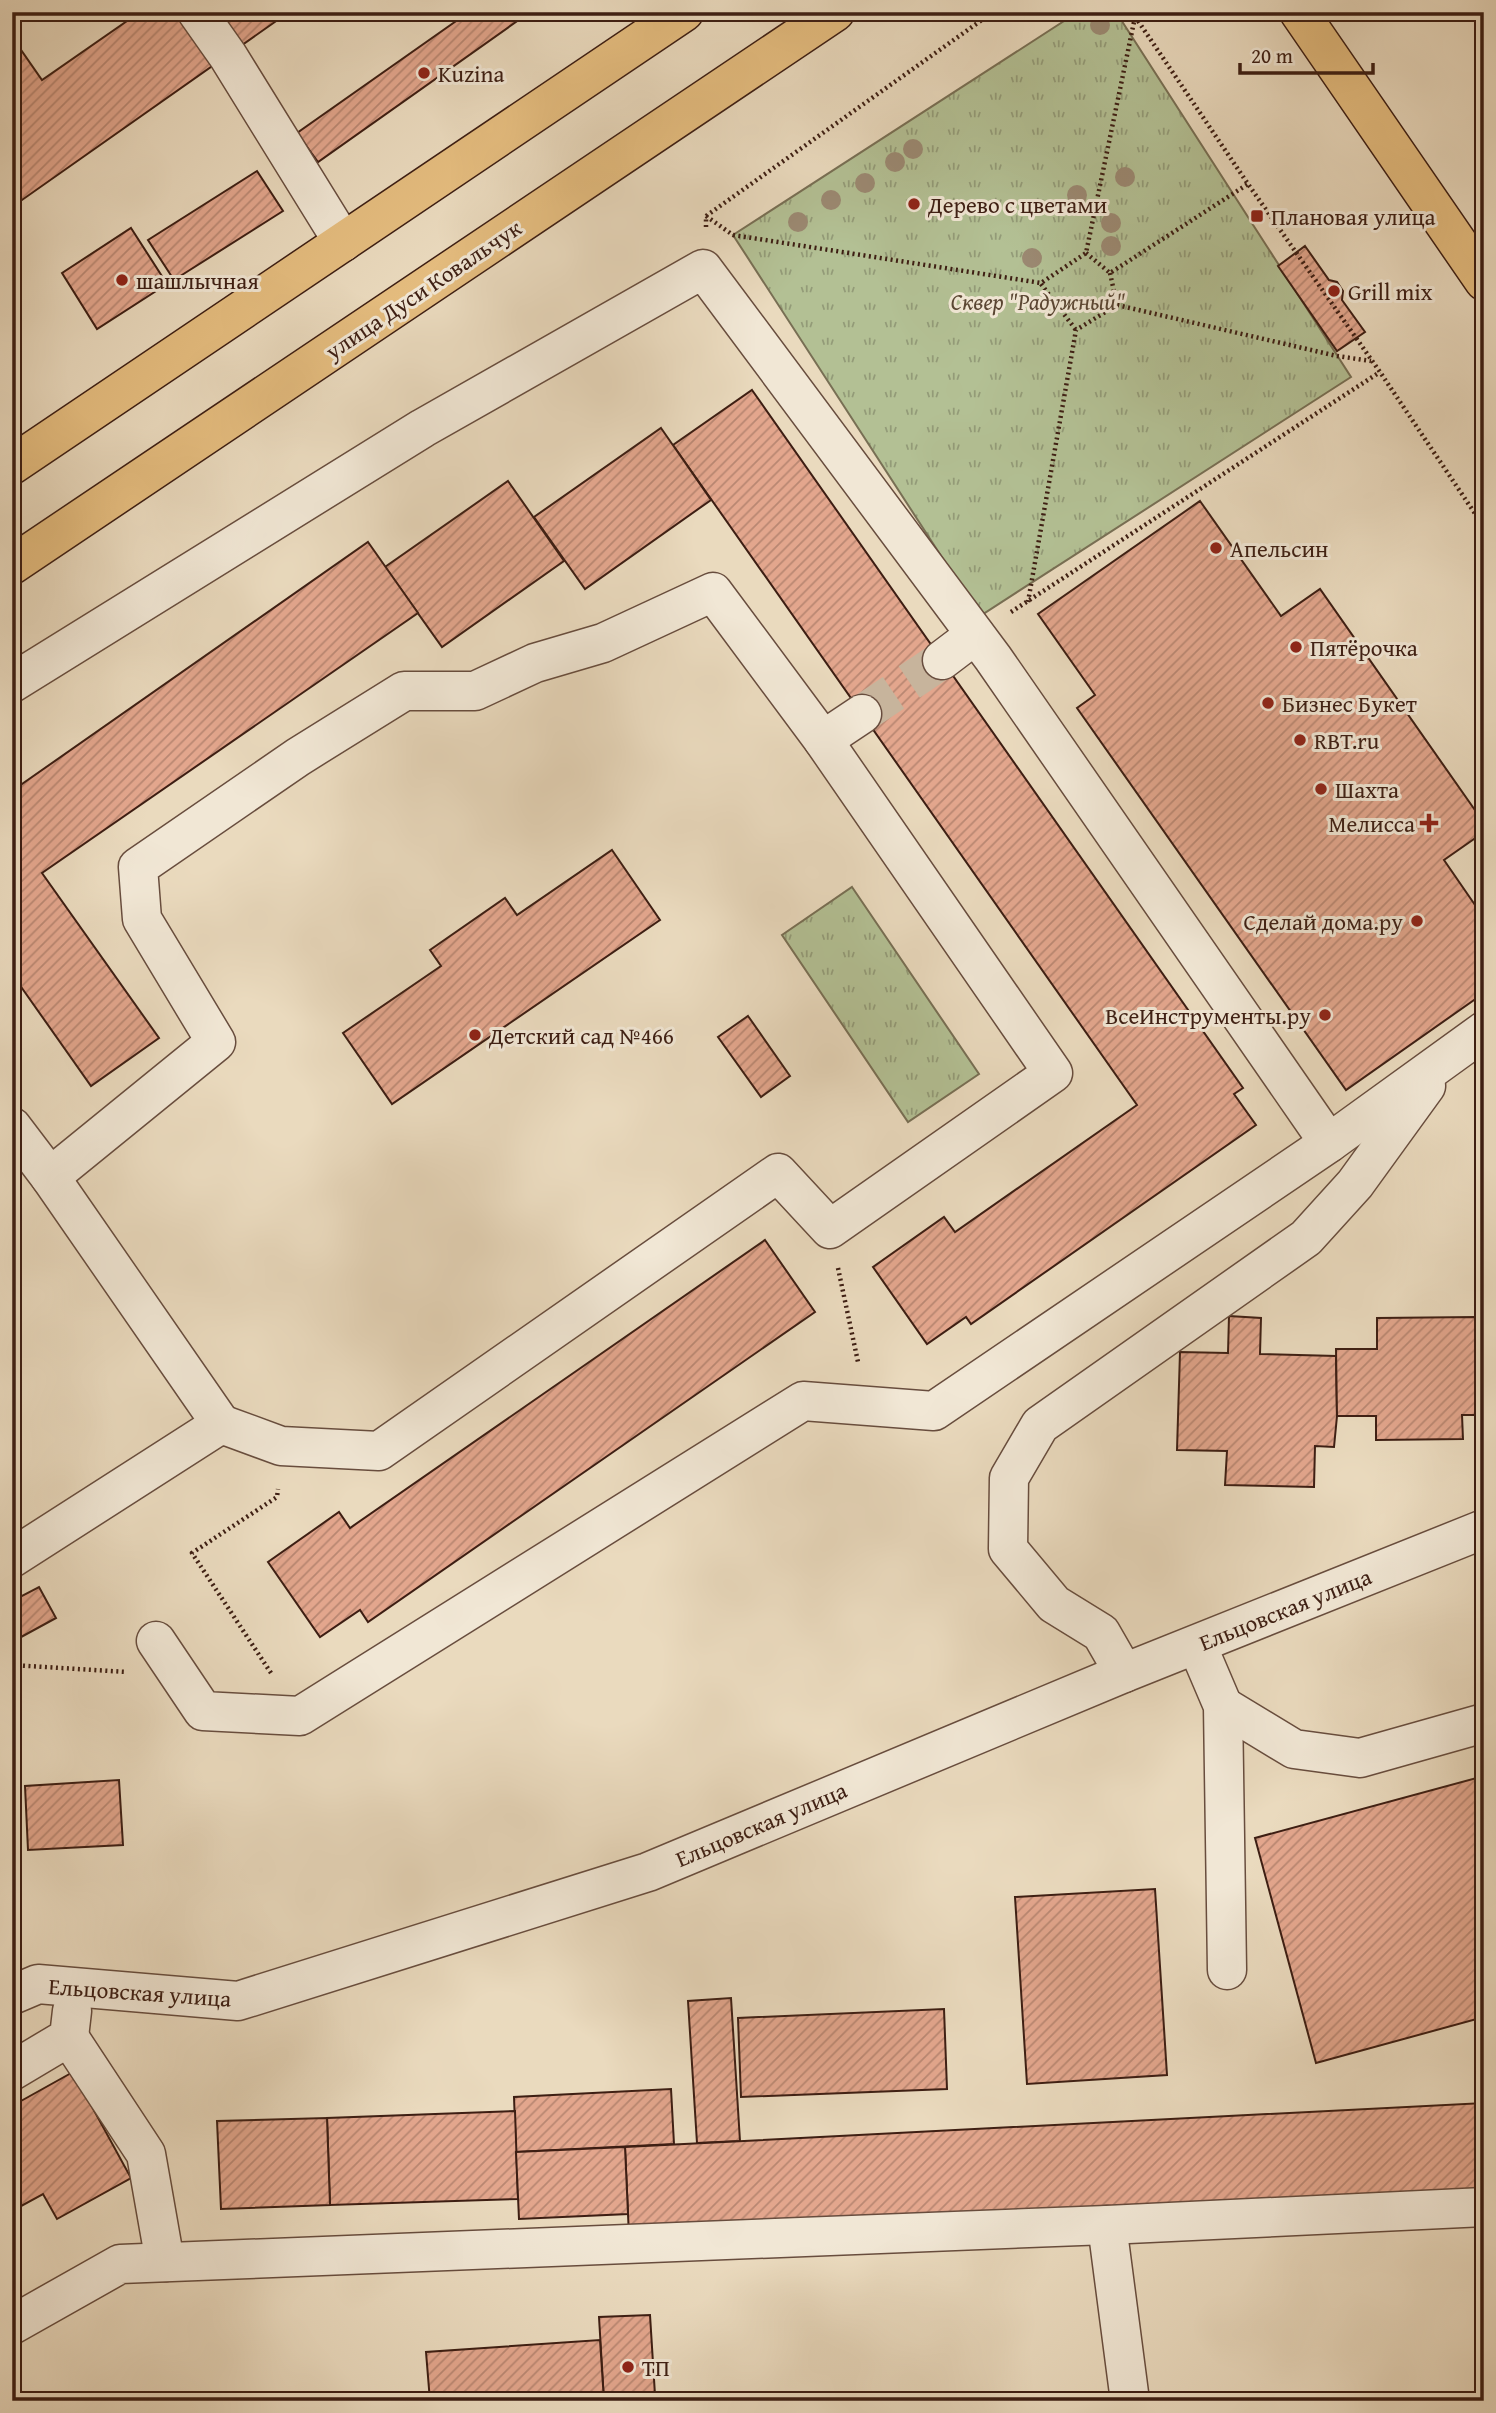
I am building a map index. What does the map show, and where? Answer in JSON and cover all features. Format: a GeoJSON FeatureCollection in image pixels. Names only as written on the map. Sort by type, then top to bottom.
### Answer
{"type":"FeatureCollection","features":[{"type":"Feature","properties":{"kind":"main road"},"geometry":{"type":"LineString","coordinates":[[12,465],[684,12]]}},
{"type":"Feature","properties":{"kind":"main road","name":"улица Дуси Ковальчук"},"geometry":{"type":"LineString","coordinates":[[12,565],[835,12]]}},
{"type":"Feature","properties":{"kind":"main road"},"geometry":{"type":"LineString","coordinates":[[1299,12],[1484,281]]}},
{"type":"Feature","properties":{"kind":"street"},"geometry":{"type":"LineString","coordinates":[[197,12],[228,56],[343,242]]}},
{"type":"Feature","properties":{"kind":"street"},"geometry":{"type":"LineString","coordinates":[[12,683],[423,428],[703,269],[975,635],[1329,1143]]}},
{"type":"Feature","properties":{"kind":"street"},"geometry":{"type":"LineString","coordinates":[[12,1127],[50,1177],[221,1424],[281,1446],[379,1451],[778,1172],[830,1229],[1053,1073],[823,740],[713,592],[603,643],[536,663],[475,691],[404,691],[298,757],[138,867],[142,919],[216,1042],[50,1177]]}},
{"type":"Feature","properties":{"kind":"street"},"geometry":{"type":"LineString","coordinates":[[942,660],[975,635]]}},
{"type":"Feature","properties":{"kind":"street"},"geometry":{"type":"LineString","coordinates":[[823,740],[862,714]]}},
{"type":"Feature","properties":{"kind":"street"},"geometry":{"type":"LineString","coordinates":[[156,1641],[203,1711],[300,1716],[803,1401],[933,1410],[1329,1143],[1484,1031]]}},
{"type":"Feature","properties":{"kind":"street"},"geometry":{"type":"LineString","coordinates":[[1124,1673],[1101,1633],[1054,1604],[1008,1549],[1009,1478],[1040,1424],[1306,1238],[1355,1184],[1446,1058]]}},
{"type":"Feature","properties":{"kind":"street"},"geometry":{"type":"LineString","coordinates":[[12,1558],[221,1424]]}},
{"type":"Feature","properties":{"kind":"street","name":"Ельцовская улица"},"geometry":{"type":"LineString","coordinates":[[12,1995],[38,1984],[238,2001],[648,1872],[1124,1673],[1484,1529]]}},
{"type":"Feature","properties":{"kind":"street"},"geometry":{"type":"LineString","coordinates":[[1197,1645],[1223,1706],[1227,1970]]}},
{"type":"Feature","properties":{"kind":"street"},"geometry":{"type":"LineString","coordinates":[[1223,1706],[1294,1749],[1360,1758],[1484,1723]]}},
{"type":"Feature","properties":{"kind":"street"},"geometry":{"type":"LineString","coordinates":[[75,1987],[69,2037],[146,2154],[165,2262]]}},
{"type":"Feature","properties":{"kind":"street"},"geometry":{"type":"LineString","coordinates":[[12,2071],[69,2037]]}},
{"type":"Feature","properties":{"kind":"street"},"geometry":{"type":"LineString","coordinates":[[12,2325],[120,2264],[1107,2225],[1484,2207]]}},
{"type":"Feature","properties":{"kind":"street"},"geometry":{"type":"LineString","coordinates":[[1107,2225],[1130,2401]]}},
{"type":"Feature","properties":{"kind":"path"},"geometry":{"type":"LineString","coordinates":[[706,216],[993,12]]}},
{"type":"Feature","properties":{"kind":"path"},"geometry":{"type":"LineString","coordinates":[[706,216],[733,235],[1041,283],[1086,253],[1133,14]]}},
{"type":"Feature","properties":{"kind":"path"},"geometry":{"type":"LineString","coordinates":[[1133,14],[1484,527]]}},
{"type":"Feature","properties":{"kind":"path"},"geometry":{"type":"LineString","coordinates":[[1110,273],[1248,184]]}},
{"type":"Feature","properties":{"kind":"path"},"geometry":{"type":"LineString","coordinates":[[703,269],[706,216]]}},
{"type":"Feature","properties":{"kind":"path"},"geometry":{"type":"LineString","coordinates":[[1086,253],[1110,273],[1118,305]]}},
{"type":"Feature","properties":{"kind":"path"},"geometry":{"type":"LineString","coordinates":[[1028,602],[1076,330],[1041,283]]}},
{"type":"Feature","properties":{"kind":"path"},"geometry":{"type":"LineString","coordinates":[[1076,330],[1118,305],[1338,356],[1371,361]]}},
{"type":"Feature","properties":{"kind":"path"},"geometry":{"type":"LineString","coordinates":[[975,635],[1380,372]]}},
{"type":"Feature","properties":{"kind":"path"},"geometry":{"type":"LineString","coordinates":[[830,1229],[867,1405]]}},
{"type":"Feature","properties":{"kind":"path"},"geometry":{"type":"LineString","coordinates":[[281,1446],[278,1497],[192,1553],[300,1716]]}},
{"type":"Feature","properties":{"kind":"path"},"geometry":{"type":"LineString","coordinates":[[12,1665],[180,1676]]}},
{"type":"Feature","properties":{"kind":"green space","name":"Сквер \"Радужный\""},"geometry":{"type":"Polygon","coordinates":[[[1078,12],[1116,12],[1351,377],[980,616],[733,235],[1078,12]]]}},
{"type":"Feature","properties":{"kind":"green space"},"geometry":{"type":"Polygon","coordinates":[[[852,887],[979,1074],[908,1122],[782,935],[852,887]]]}},
{"type":"Feature","properties":{"kind":"building"},"geometry":{"type":"Polygon","coordinates":[[[140,12],[289,12],[22,200],[12,187],[12,37],[42,80],[140,12]]]}},
{"type":"Feature","properties":{"kind":"building"},"geometry":{"type":"Polygon","coordinates":[[[469,12],[530,12],[318,162],[297,133],[469,12]]]}},
{"type":"Feature","properties":{"kind":"building"},"geometry":{"type":"Polygon","coordinates":[[[257,171],[283,211],[174,280],[148,240],[257,171]]]}},
{"type":"Feature","properties":{"kind":"building"},"geometry":{"type":"Polygon","coordinates":[[[131,228],[167,284],[97,329],[62,273],[131,228]]]}},
{"type":"Feature","properties":{"kind":"building"},"geometry":{"type":"Polygon","coordinates":[[[1305,246],[1329,280],[1337,282],[1343,291],[1342,300],[1365,332],[1337,351],[1278,266],[1305,246]]]}},
{"type":"Feature","properties":{"kind":"building"},"geometry":{"type":"Polygon","coordinates":[[[752,390],[1243,1088],[1234,1094],[1256,1125],[971,1324],[966,1317],[927,1344],[873,1267],[944,1217],[955,1232],[1137,1105],[673,445],[752,390]]]}},
{"type":"Feature","properties":{"kind":"building"},"geometry":{"type":"Polygon","coordinates":[[[661,428],[711,500],[585,589],[534,517],[661,428]]]}},
{"type":"Feature","properties":{"kind":"building"},"geometry":{"type":"Polygon","coordinates":[[[508,481],[564,561],[442,647],[385,567],[508,481]]]}},
{"type":"Feature","properties":{"kind":"building"},"geometry":{"type":"Polygon","coordinates":[[[1200,501],[1281,616],[1320,589],[1484,823],[1484,832],[1444,860],[1484,918],[1484,993],[1346,1090],[1077,708],[1095,695],[1038,614],[1200,501]]]}},
{"type":"Feature","properties":{"kind":"building"},"geometry":{"type":"Polygon","coordinates":[[[368,542],[418,613],[42,873],[159,1038],[91,1086],[12,974],[12,791],[368,542]]]}},
{"type":"Feature","properties":{"kind":"building"},"geometry":{"type":"Polygon","coordinates":[[[612,850],[660,920],[392,1104],[343,1033],[441,966],[430,950],[505,898],[517,915],[612,850]]]}},
{"type":"Feature","properties":{"kind":"building"},"geometry":{"type":"Polygon","coordinates":[[[748,1016],[790,1076],[761,1097],[718,1037],[748,1016]]]}},
{"type":"Feature","properties":{"kind":"building"},"geometry":{"type":"Polygon","coordinates":[[[765,1240],[815,1312],[368,1622],[360,1610],[320,1637],[268,1562],[339,1512],[350,1528],[765,1240]]]}},
{"type":"Feature","properties":{"kind":"building"},"geometry":{"type":"Polygon","coordinates":[[[1229,1316],[1261,1318],[1260,1354],[1336,1356],[1337,1416],[1334,1447],[1315,1446],[1314,1487],[1225,1485],[1227,1451],[1177,1450],[1180,1352],[1228,1353],[1229,1316]]]}},
{"type":"Feature","properties":{"kind":"building"},"geometry":{"type":"Polygon","coordinates":[[[1475,1317],[1475,1343],[1484,1343],[1484,1415],[1462,1415],[1463,1439],[1376,1440],[1376,1416],[1337,1416],[1336,1349],[1377,1349],[1377,1318],[1475,1317]]]}},
{"type":"Feature","properties":{"kind":"building"},"geometry":{"type":"Polygon","coordinates":[[[39,1587],[56,1618],[12,1642],[12,1601],[39,1587]]]}},
{"type":"Feature","properties":{"kind":"building"},"geometry":{"type":"Polygon","coordinates":[[[1484,1776],[1484,2017],[1316,2063],[1255,1838],[1484,1776]]]}},
{"type":"Feature","properties":{"kind":"building"},"geometry":{"type":"Polygon","coordinates":[[[119,1780],[123,1845],[28,1850],[25,1786],[119,1780]]]}},
{"type":"Feature","properties":{"kind":"building"},"geometry":{"type":"Polygon","coordinates":[[[1155,1889],[1167,2075],[1027,2084],[1015,1897],[1155,1889]]]}},
{"type":"Feature","properties":{"kind":"building"},"geometry":{"type":"Polygon","coordinates":[[[731,1998],[740,2141],[697,2143],[688,2001],[731,1998]]]}},
{"type":"Feature","properties":{"kind":"building"},"geometry":{"type":"Polygon","coordinates":[[[944,2009],[947,2089],[741,2097],[738,2018],[944,2009]]]}},
{"type":"Feature","properties":{"kind":"building"},"geometry":{"type":"Polygon","coordinates":[[[73,2072],[131,2178],[57,2219],[43,2194],[12,2211],[12,2106],[73,2072]]]}},
{"type":"Feature","properties":{"kind":"building"},"geometry":{"type":"Polygon","coordinates":[[[671,2089],[674,2144],[516,2152],[514,2097],[671,2089]]]}},
{"type":"Feature","properties":{"kind":"building"},"geometry":{"type":"Polygon","coordinates":[[[1484,2103],[1484,2190],[629,2236],[625,2147],[1484,2103]]]}},
{"type":"Feature","properties":{"kind":"building"},"geometry":{"type":"Polygon","coordinates":[[[515,2111],[518,2199],[330,2205],[327,2118],[515,2111]]]}},
{"type":"Feature","properties":{"kind":"building"},"geometry":{"type":"Polygon","coordinates":[[[327,2118],[330,2205],[221,2209],[217,2121],[327,2118]]]}},
{"type":"Feature","properties":{"kind":"building"},"geometry":{"type":"Polygon","coordinates":[[[625,2147],[628,2214],[519,2219],[516,2152],[625,2147]]]}},
{"type":"Feature","properties":{"kind":"building","name":"ТП"},"geometry":{"type":"Polygon","coordinates":[[[650,2315],[655,2395],[665,2395],[666,2401],[604,2401],[599,2317],[650,2315]]]}},
{"type":"Feature","properties":{"kind":"building"},"geometry":{"type":"Polygon","coordinates":[[[600,2340],[604,2401],[430,2401],[426,2352],[600,2340]]]}},
{"type":"Feature","properties":{"kind":"tunnel"},"geometry":{"type":"LineString","coordinates":[[862,714],[942,660]]}},
{"type":"Feature","properties":{"kind":"place","name":"Kuzina"},"geometry":{"type":"Point","coordinates":[424,73]}},
{"type":"Feature","properties":{"kind":"place","name":"Дерево с цветами"},"geometry":{"type":"Point","coordinates":[914,204]}},
{"type":"Feature","properties":{"kind":"place","name":"Плановая улица"},"geometry":{"type":"Point","coordinates":[1257,216]}},
{"type":"Feature","properties":{"kind":"place","name":"шашлычная"},"geometry":{"type":"Point","coordinates":[122,280]}},
{"type":"Feature","properties":{"kind":"place","name":"Grill mix"},"geometry":{"type":"Point","coordinates":[1334,291]}},
{"type":"Feature","properties":{"kind":"place","name":"Апельсин"},"geometry":{"type":"Point","coordinates":[1216,548]}},
{"type":"Feature","properties":{"kind":"place","name":"Пятёрочка"},"geometry":{"type":"Point","coordinates":[1296,647]}},
{"type":"Feature","properties":{"kind":"place","name":"Бизнес Букет"},"geometry":{"type":"Point","coordinates":[1268,703]}},
{"type":"Feature","properties":{"kind":"place","name":"RBT.ru"},"geometry":{"type":"Point","coordinates":[1300,740]}},
{"type":"Feature","properties":{"kind":"place","name":"Шахта"},"geometry":{"type":"Point","coordinates":[1321,789]}},
{"type":"Feature","properties":{"kind":"place","name":"Мелисса"},"geometry":{"type":"Point","coordinates":[1429,823]}},
{"type":"Feature","properties":{"kind":"place","name":"Сделай дома.ру"},"geometry":{"type":"Point","coordinates":[1417,921]}},
{"type":"Feature","properties":{"kind":"place","name":"ВсеИнструменты.ру"},"geometry":{"type":"Point","coordinates":[1325,1015]}},
{"type":"Feature","properties":{"kind":"place","name":"Детский сад №466"},"geometry":{"type":"Point","coordinates":[475,1035]}},
{"type":"Feature","properties":{"kind":"place","name":"ТП"},"geometry":{"type":"Point","coordinates":[628,2367]}}]}
